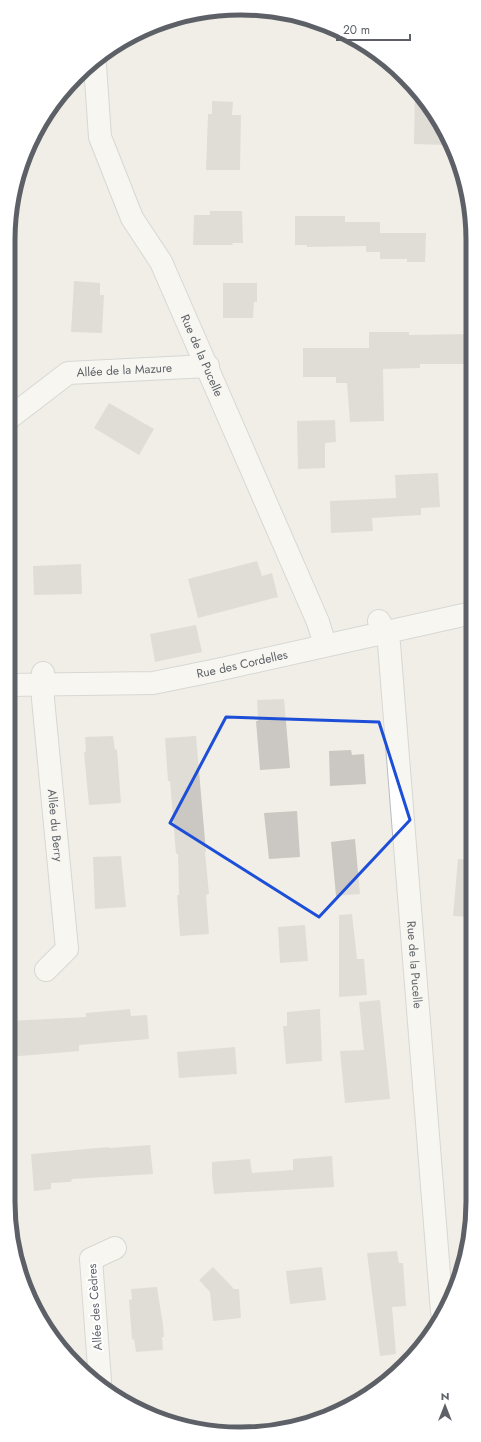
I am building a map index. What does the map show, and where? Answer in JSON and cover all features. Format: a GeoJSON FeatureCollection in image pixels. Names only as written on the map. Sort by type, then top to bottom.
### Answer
{"type":"FeatureCollection","features":[{"type":"Feature","properties":{"kind":"street","name":"Rue de la Pucelle"},"geometry":{"type":"LineString","coordinates":[[95,68],[100,137],[132,218],[161,262],[208,366],[318,622],[325,645]]}},
{"type":"Feature","properties":{"kind":"street","name":"Allée de la Mazure"},"geometry":{"type":"LineString","coordinates":[[15,414],[68,372],[208,366]]}},
{"type":"Feature","properties":{"kind":"street","name":"Rue des Cordelles"},"geometry":{"type":"LineString","coordinates":[[15,684],[43,679],[154,683],[325,645],[382,626],[466,613]]}},
{"type":"Feature","properties":{"kind":"street","name":"Rue de la Pucelle"},"geometry":{"type":"LineString","coordinates":[[382,626],[389,644],[441,1304]]}},
{"type":"Feature","properties":{"kind":"street","name":"Allée du Berry"},"geometry":{"type":"LineString","coordinates":[[43,679],[43,699],[67,949],[46,970]]}},
{"type":"Feature","properties":{"kind":"street","name":"Allée des Cèdres"},"geometry":{"type":"LineString","coordinates":[[100,1377],[91,1259],[116,1248]]}},
{"type":"Feature","properties":{"kind":"highlighted area"},"geometry":{"type":"Polygon","coordinates":[[[226,717],[379,722],[410,820],[319,917],[170,823],[226,717]]]}},
{"type":"Feature","properties":{"kind":"building"},"geometry":{"type":"Polygon","coordinates":[[[415,98],[428,115],[444,145],[414,144],[415,98]]]}},
{"type":"Feature","properties":{"kind":"building"},"geometry":{"type":"Polygon","coordinates":[[[212,101],[233,102],[232,115],[241,115],[240,170],[206,170],[208,114],[212,114],[212,101]]]}},
{"type":"Feature","properties":{"kind":"building"},"geometry":{"type":"Polygon","coordinates":[[[210,211],[242,211],[243,243],[232,243],[233,245],[193,245],[194,215],[210,215],[210,211]]]}},
{"type":"Feature","properties":{"kind":"building"},"geometry":{"type":"Polygon","coordinates":[[[295,216],[345,216],[345,222],[380,222],[380,233],[426,233],[425,262],[407,262],[407,259],[380,259],[380,252],[366,252],[366,246],[307,247],[307,245],[295,245],[295,216]]]}},
{"type":"Feature","properties":{"kind":"building"},"geometry":{"type":"Polygon","coordinates":[[[74,281],[100,283],[100,295],[104,295],[102,333],[71,332],[74,281]]]}},
{"type":"Feature","properties":{"kind":"building"},"geometry":{"type":"Polygon","coordinates":[[[223,283],[257,283],[257,302],[254,302],[253,318],[223,318],[223,283]]]}},
{"type":"Feature","properties":{"kind":"building"},"geometry":{"type":"Polygon","coordinates":[[[369,332],[409,332],[409,335],[466,334],[466,364],[420,364],[420,368],[383,369],[384,421],[350,422],[347,383],[336,383],[336,377],[303,377],[303,348],[369,348],[369,332]]]}},
{"type":"Feature","properties":{"kind":"building"},"geometry":{"type":"Polygon","coordinates":[[[109,403],[154,429],[139,455],[94,428],[109,403]]]}},
{"type":"Feature","properties":{"kind":"building"},"geometry":{"type":"Polygon","coordinates":[[[335,420],[336,442],[325,443],[325,468],[298,469],[297,421],[335,420]]]}},
{"type":"Feature","properties":{"kind":"building"},"geometry":{"type":"Polygon","coordinates":[[[438,473],[440,507],[421,508],[421,515],[372,518],[373,531],[331,533],[330,501],[396,498],[395,475],[438,473]]]}},
{"type":"Feature","properties":{"kind":"building"},"geometry":{"type":"Polygon","coordinates":[[[257,561],[262,576],[272,573],[278,597],[198,618],[188,579],[257,561]]]}},
{"type":"Feature","properties":{"kind":"building"},"geometry":{"type":"Polygon","coordinates":[[[81,564],[82,594],[34,595],[33,566],[81,564]]]}},
{"type":"Feature","properties":{"kind":"building"},"geometry":{"type":"Polygon","coordinates":[[[196,625],[202,652],[155,662],[150,634],[196,625]]]}},
{"type":"Feature","properties":{"kind":"building"},"geometry":{"type":"Polygon","coordinates":[[[284,699],[290,768],[260,770],[256,721],[258,721],[257,700],[284,699]]]}},
{"type":"Feature","properties":{"kind":"building"},"geometry":{"type":"Polygon","coordinates":[[[113,736],[115,750],[117,749],[121,803],[89,805],[84,753],[86,751],[85,737],[113,736]]]}},
{"type":"Feature","properties":{"kind":"building"},"geometry":{"type":"Polygon","coordinates":[[[196,736],[209,894],[206,895],[209,934],[180,936],[177,895],[179,895],[178,854],[176,854],[165,738],[196,736]]]}},
{"type":"Feature","properties":{"kind":"building"},"geometry":{"type":"Polygon","coordinates":[[[351,750],[352,755],[364,754],[366,784],[330,786],[329,751],[351,750]]]}},
{"type":"Feature","properties":{"kind":"building"},"geometry":{"type":"Polygon","coordinates":[[[297,811],[300,857],[269,859],[264,813],[297,811]]]}},
{"type":"Feature","properties":{"kind":"building"},"geometry":{"type":"Polygon","coordinates":[[[355,839],[360,894],[336,896],[331,842],[355,839]]]}},
{"type":"Feature","properties":{"kind":"building"},"geometry":{"type":"Polygon","coordinates":[[[121,856],[126,907],[95,909],[93,857],[121,856]]]}},
{"type":"Feature","properties":{"kind":"building"},"geometry":{"type":"Polygon","coordinates":[[[458,859],[466,860],[466,917],[453,916],[458,859]]]}},
{"type":"Feature","properties":{"kind":"building"},"geometry":{"type":"Polygon","coordinates":[[[352,914],[357,959],[364,959],[367,995],[339,997],[339,915],[352,914]]]}},
{"type":"Feature","properties":{"kind":"building"},"geometry":{"type":"Polygon","coordinates":[[[305,925],[308,961],[280,963],[278,927],[305,925]]]}},
{"type":"Feature","properties":{"kind":"building"},"geometry":{"type":"Polygon","coordinates":[[[380,1000],[390,1099],[345,1103],[340,1051],[364,1050],[359,1002],[380,1000]]]}},
{"type":"Feature","properties":{"kind":"building"},"geometry":{"type":"Polygon","coordinates":[[[130,1009],[131,1016],[147,1015],[149,1039],[79,1045],[79,1051],[15,1056],[15,1021],[86,1017],[86,1013],[130,1009]]]}},
{"type":"Feature","properties":{"kind":"building"},"geometry":{"type":"Polygon","coordinates":[[[320,1009],[322,1061],[286,1064],[283,1026],[287,1026],[287,1012],[320,1009]]]}},
{"type":"Feature","properties":{"kind":"building"},"geometry":{"type":"Polygon","coordinates":[[[235,1047],[237,1074],[179,1078],[177,1052],[235,1047]]]}},
{"type":"Feature","properties":{"kind":"building"},"geometry":{"type":"Polygon","coordinates":[[[150,1145],[153,1174],[72,1179],[71,1182],[51,1183],[51,1189],[34,1191],[31,1154],[150,1145]]]}},
{"type":"Feature","properties":{"kind":"building"},"geometry":{"type":"Polygon","coordinates":[[[332,1156],[334,1187],[214,1194],[212,1162],[250,1159],[252,1173],[293,1170],[293,1159],[332,1156]]]}},
{"type":"Feature","properties":{"kind":"building"},"geometry":{"type":"Polygon","coordinates":[[[397,1251],[399,1263],[403,1263],[406,1306],[392,1307],[396,1354],[380,1356],[367,1253],[397,1251]]]}},
{"type":"Feature","properties":{"kind":"building"},"geometry":{"type":"Polygon","coordinates":[[[213,1267],[234,1289],[239,1289],[241,1318],[213,1321],[210,1292],[199,1280],[213,1267]]]}},
{"type":"Feature","properties":{"kind":"building"},"geometry":{"type":"Polygon","coordinates":[[[322,1267],[326,1300],[290,1304],[286,1271],[322,1267]]]}},
{"type":"Feature","properties":{"kind":"building"},"geometry":{"type":"Polygon","coordinates":[[[157,1287],[163,1325],[163,1350],[136,1352],[134,1339],[132,1340],[129,1300],[132,1299],[131,1289],[157,1287]]]}}]}
